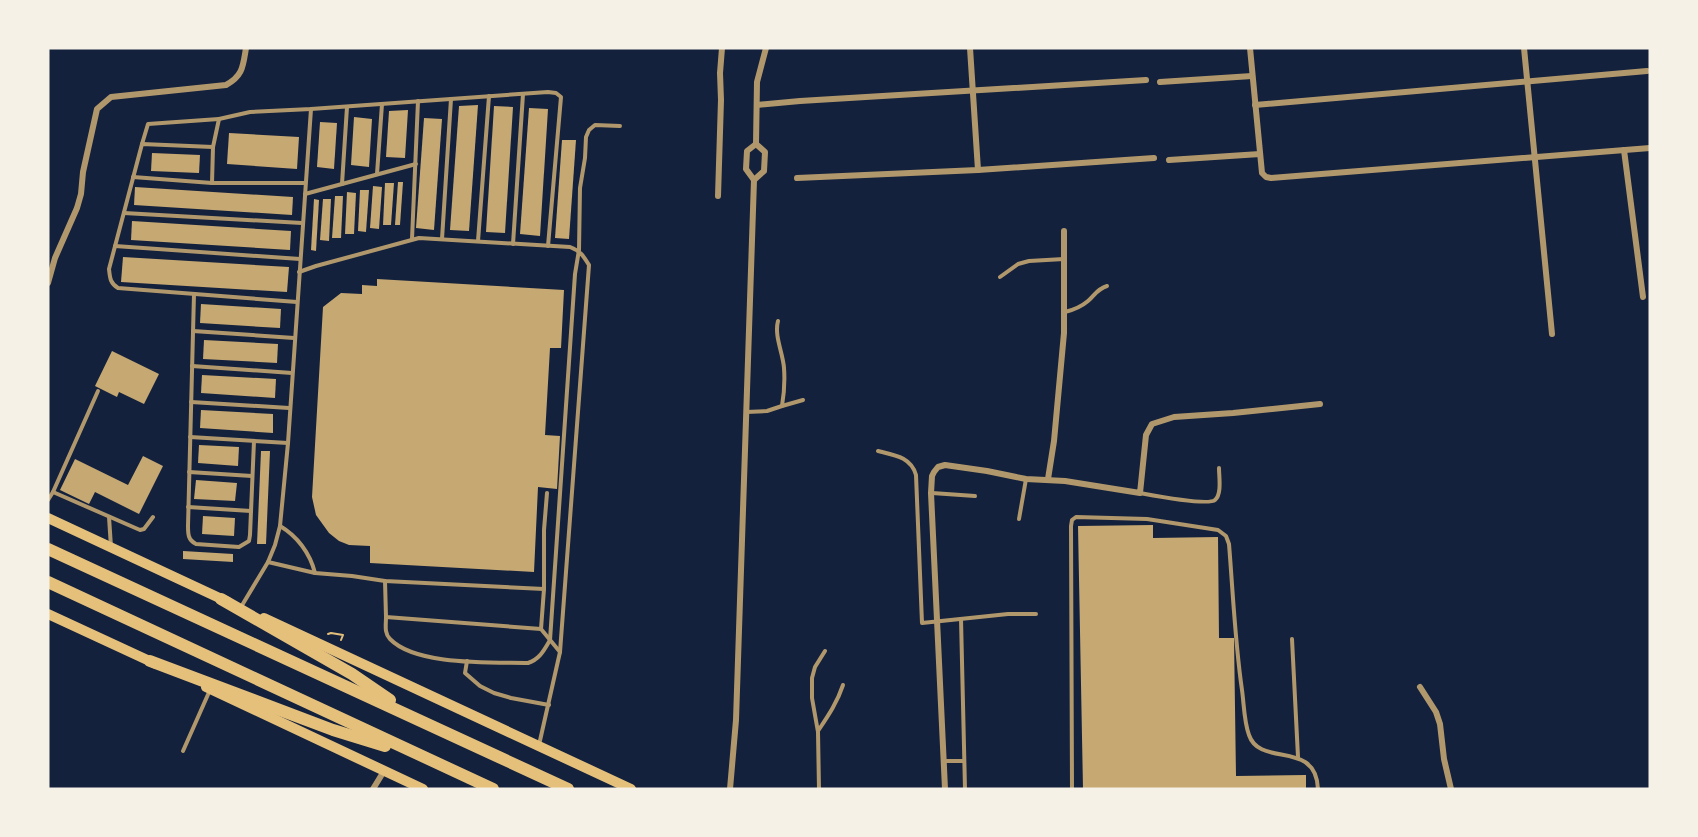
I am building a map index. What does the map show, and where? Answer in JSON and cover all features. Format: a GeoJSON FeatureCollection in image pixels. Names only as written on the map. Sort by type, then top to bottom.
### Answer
{"type":"FeatureCollection","features":[{"type":"Feature","properties":{"kind":"highway"},"geometry":{"type":"LineString","coordinates":[[48,549],[568,789]]}},
{"type":"Feature","properties":{"kind":"highway"},"geometry":{"type":"LineString","coordinates":[[48,582],[493,789]]}},
{"type":"Feature","properties":{"kind":"highway"},"geometry":{"type":"LineString","coordinates":[[221,599],[352,674],[423,722]]}},
{"type":"Feature","properties":{"kind":"highway"},"geometry":{"type":"LineString","coordinates":[[150,661],[333,730],[429,760]]}},
{"type":"Feature","properties":{"kind":"main road"},"geometry":{"type":"LineString","coordinates":[[48,518],[631,789]]}},
{"type":"Feature","properties":{"kind":"main road"},"geometry":{"type":"LineString","coordinates":[[48,614],[423,789]]}},
{"type":"Feature","properties":{"kind":"street"},"geometry":{"type":"LineString","coordinates":[[48,284],[55,258],[81,194],[83,172],[97,109],[111,97],[226,85],[237,79],[243,66],[246,48]]}},
{"type":"Feature","properties":{"kind":"street"},"geometry":{"type":"LineString","coordinates":[[718,196],[722,48]]}},
{"type":"Feature","properties":{"kind":"street"},"geometry":{"type":"LineString","coordinates":[[754,180],[764,171],[765,152],[756,144],[757,82],[766,48]]}},
{"type":"Feature","properties":{"kind":"street"},"geometry":{"type":"LineString","coordinates":[[970,48],[978,170]]}},
{"type":"Feature","properties":{"kind":"street"},"geometry":{"type":"LineString","coordinates":[[1250,48],[1262,173],[1266,177],[1650,148]]}},
{"type":"Feature","properties":{"kind":"street"},"geometry":{"type":"LineString","coordinates":[[1524,48],[1552,334]]}},
{"type":"Feature","properties":{"kind":"street"},"geometry":{"type":"LineString","coordinates":[[1255,105],[1647,71]]}},
{"type":"Feature","properties":{"kind":"street"},"geometry":{"type":"LineString","coordinates":[[1160,82],[1252,76]]}},
{"type":"Feature","properties":{"kind":"street"},"geometry":{"type":"LineString","coordinates":[[757,105],[1146,80]]}},
{"type":"Feature","properties":{"kind":"street"},"geometry":{"type":"LineString","coordinates":[[730,789],[736,720],[754,180],[746,169],[747,151],[756,144]]}},
{"type":"Feature","properties":{"kind":"street"},"geometry":{"type":"LineString","coordinates":[[1624,150],[1643,297]]}},
{"type":"Feature","properties":{"kind":"street"},"geometry":{"type":"LineString","coordinates":[[1169,160],[1260,154]]}},
{"type":"Feature","properties":{"kind":"street"},"geometry":{"type":"LineString","coordinates":[[797,178],[978,170],[1154,158]]}},
{"type":"Feature","properties":{"kind":"street"},"geometry":{"type":"LineString","coordinates":[[1048,479],[1054,441],[1065,312],[1064,231]]}},
{"type":"Feature","properties":{"kind":"street"},"geometry":{"type":"LineString","coordinates":[[945,789],[931,493],[934,472],[945,465],[1026,479],[1048,479],[1140,493],[1146,435],[1152,424],[1174,417],[1320,404]]}},
{"type":"Feature","properties":{"kind":"street"},"geometry":{"type":"LineString","coordinates":[[1420,687],[1436,712],[1440,724],[1444,759],[1451,789]]}},
{"type":"Feature","properties":{"kind":"street"},"geometry":{"type":"LineString","coordinates":[[373,789],[384,771]]}},
{"type":"Feature","properties":{"kind":"lane"},"geometry":{"type":"LineString","coordinates":[[297,302],[118,288],[112,284],[109,269],[148,124],[219,119],[250,112],[556,93],[561,97],[549,246]]}},
{"type":"Feature","properties":{"kind":"lane"},"geometry":{"type":"LineString","coordinates":[[513,244],[523,94]]}},
{"type":"Feature","properties":{"kind":"lane"},"geometry":{"type":"LineString","coordinates":[[478,242],[489,96]]}},
{"type":"Feature","properties":{"kind":"lane"},"geometry":{"type":"LineString","coordinates":[[442,239],[451,99]]}},
{"type":"Feature","properties":{"kind":"lane"},"geometry":{"type":"LineString","coordinates":[[412,239],[418,101]]}},
{"type":"Feature","properties":{"kind":"lane"},"geometry":{"type":"LineString","coordinates":[[377,174],[382,104]]}},
{"type":"Feature","properties":{"kind":"lane"},"geometry":{"type":"LineString","coordinates":[[342,183],[347,107]]}},
{"type":"Feature","properties":{"kind":"lane"},"geometry":{"type":"LineString","coordinates":[[240,607],[268,562],[280,526],[288,443],[311,109]]}},
{"type":"Feature","properties":{"kind":"lane"},"geometry":{"type":"LineString","coordinates":[[212,183],[213,147],[219,119]]}},
{"type":"Feature","properties":{"kind":"lane"},"geometry":{"type":"LineString","coordinates":[[385,581],[386,630],[389,638],[404,649],[419,655],[467,661],[528,663],[536,660],[542,654],[550,640],[575,274],[579,250],[580,188],[586,137],[595,125],[620,126]]}},
{"type":"Feature","properties":{"kind":"lane"},"geometry":{"type":"LineString","coordinates":[[142,144],[213,147]]}},
{"type":"Feature","properties":{"kind":"lane"},"geometry":{"type":"LineString","coordinates":[[305,194],[416,164]]}},
{"type":"Feature","properties":{"kind":"lane"},"geometry":{"type":"LineString","coordinates":[[133,177],[212,183],[305,183]]}},
{"type":"Feature","properties":{"kind":"lane"},"geometry":{"type":"LineString","coordinates":[[124,213],[302,223]]}},
{"type":"Feature","properties":{"kind":"lane"},"geometry":{"type":"LineString","coordinates":[[299,272],[412,239],[570,247],[579,250],[589,265],[560,652],[539,746]]}},
{"type":"Feature","properties":{"kind":"lane"},"geometry":{"type":"LineString","coordinates":[[115,246],[300,259]]}},
{"type":"Feature","properties":{"kind":"lane"},"geometry":{"type":"LineString","coordinates":[[1000,277],[1018,264],[1029,261],[1065,259]]}},
{"type":"Feature","properties":{"kind":"lane"},"geometry":{"type":"LineString","coordinates":[[1065,312],[1086,303],[1097,291],[1107,286]]}},
{"type":"Feature","properties":{"kind":"lane"},"geometry":{"type":"LineString","coordinates":[[194,294],[188,526],[191,541],[196,544],[239,547],[249,541],[254,441]]}},
{"type":"Feature","properties":{"kind":"lane"},"geometry":{"type":"LineString","coordinates":[[778,321],[777,335],[785,381],[782,406]]}},
{"type":"Feature","properties":{"kind":"lane"},"geometry":{"type":"LineString","coordinates":[[193,331],[294,338]]}},
{"type":"Feature","properties":{"kind":"lane"},"geometry":{"type":"LineString","coordinates":[[192,366],[292,373]]}},
{"type":"Feature","properties":{"kind":"lane"},"geometry":{"type":"LineString","coordinates":[[48,500],[99,392]]}},
{"type":"Feature","properties":{"kind":"lane"},"geometry":{"type":"LineString","coordinates":[[746,412],[767,411],[803,400]]}},
{"type":"Feature","properties":{"kind":"lane"},"geometry":{"type":"LineString","coordinates":[[191,402],[290,408]]}},
{"type":"Feature","properties":{"kind":"lane"},"geometry":{"type":"LineString","coordinates":[[190,437],[288,443]]}},
{"type":"Feature","properties":{"kind":"lane"},"geometry":{"type":"LineString","coordinates":[[878,451],[900,457],[914,467],[922,623],[1008,614],[1036,614]]}},
{"type":"Feature","properties":{"kind":"lane"},"geometry":{"type":"LineString","coordinates":[[1140,493],[1212,502],[1218,493],[1219,468]]}},
{"type":"Feature","properties":{"kind":"lane"},"geometry":{"type":"LineString","coordinates":[[189,472],[252,476]]}},
{"type":"Feature","properties":{"kind":"lane"},"geometry":{"type":"LineString","coordinates":[[1019,519],[1026,479]]}},
{"type":"Feature","properties":{"kind":"lane"},"geometry":{"type":"LineString","coordinates":[[53,492],[140,530],[144,529],[153,517]]}},
{"type":"Feature","properties":{"kind":"lane"},"geometry":{"type":"LineString","coordinates":[[547,493],[541,629],[560,652]]}},
{"type":"Feature","properties":{"kind":"lane"},"geometry":{"type":"LineString","coordinates":[[931,493],[975,496]]}},
{"type":"Feature","properties":{"kind":"lane"},"geometry":{"type":"LineString","coordinates":[[188,507],[251,511]]}},
{"type":"Feature","properties":{"kind":"lane"},"geometry":{"type":"LineString","coordinates":[[109,517],[111,547]]}},
{"type":"Feature","properties":{"kind":"lane"},"geometry":{"type":"LineString","coordinates":[[1072,789],[1071,526],[1072,520],[1076,517],[1147,519],[1218,530],[1226,536],[1229,544],[1239,668],[1249,737],[1257,746],[1269,752],[1298,758],[1305,762],[1313,770],[1318,780],[1318,789]]}},
{"type":"Feature","properties":{"kind":"lane"},"geometry":{"type":"LineString","coordinates":[[280,526],[289,531],[300,543],[312,562],[315,573]]}},
{"type":"Feature","properties":{"kind":"lane"},"geometry":{"type":"LineString","coordinates":[[268,562],[315,573],[385,581],[544,589]]}},
{"type":"Feature","properties":{"kind":"lane"},"geometry":{"type":"LineString","coordinates":[[386,617],[541,629]]}},
{"type":"Feature","properties":{"kind":"lane"},"geometry":{"type":"LineString","coordinates":[[961,619],[965,789]]}},
{"type":"Feature","properties":{"kind":"lane"},"geometry":{"type":"LineString","coordinates":[[1292,639],[1298,758]]}},
{"type":"Feature","properties":{"kind":"lane"},"geometry":{"type":"LineString","coordinates":[[819,789],[818,732],[812,698],[812,678],[815,667],[825,651]]}},
{"type":"Feature","properties":{"kind":"lane"},"geometry":{"type":"LineString","coordinates":[[467,661],[465,673],[480,686],[511,698],[549,705]]}},
{"type":"Feature","properties":{"kind":"lane"},"geometry":{"type":"LineString","coordinates":[[818,732],[833,710],[843,685]]}},
{"type":"Feature","properties":{"kind":"lane"},"geometry":{"type":"LineString","coordinates":[[183,752],[210,690]]}},
{"type":"Feature","properties":{"kind":"lane"},"geometry":{"type":"LineString","coordinates":[[945,761],[964,761]]}},
{"type":"Feature","properties":{"kind":"building"},"geometry":{"type":"Polygon","coordinates":[[[478,105],[469,231],[450,230],[459,106],[478,105]]]}},
{"type":"Feature","properties":{"kind":"building"},"geometry":{"type":"Polygon","coordinates":[[[494,106],[513,107],[505,233],[486,232],[494,106]]]}},
{"type":"Feature","properties":{"kind":"building"},"geometry":{"type":"Polygon","coordinates":[[[529,108],[548,109],[540,236],[520,234],[529,108]]]}},
{"type":"Feature","properties":{"kind":"building"},"geometry":{"type":"Polygon","coordinates":[[[408,110],[405,158],[386,157],[389,111],[408,110]]]}},
{"type":"Feature","properties":{"kind":"building"},"geometry":{"type":"Polygon","coordinates":[[[354,117],[372,119],[369,167],[351,165],[354,117]]]}},
{"type":"Feature","properties":{"kind":"building"},"geometry":{"type":"Polygon","coordinates":[[[424,118],[442,119],[434,230],[416,228],[424,118]]]}},
{"type":"Feature","properties":{"kind":"building"},"geometry":{"type":"Polygon","coordinates":[[[320,122],[337,123],[334,169],[317,167],[320,122]]]}},
{"type":"Feature","properties":{"kind":"building"},"geometry":{"type":"Polygon","coordinates":[[[229,133],[299,137],[297,169],[227,164],[229,133]]]}},
{"type":"Feature","properties":{"kind":"building"},"geometry":{"type":"Polygon","coordinates":[[[562,140],[576,140],[569,239],[555,238],[562,140]]]}},
{"type":"Feature","properties":{"kind":"building"},"geometry":{"type":"Polygon","coordinates":[[[152,153],[200,155],[199,173],[151,171],[152,153]]]}},
{"type":"Feature","properties":{"kind":"building"},"geometry":{"type":"Polygon","coordinates":[[[398,182],[403,182],[400,225],[395,225],[398,182]]]}},
{"type":"Feature","properties":{"kind":"building"},"geometry":{"type":"Polygon","coordinates":[[[385,183],[394,183],[391,225],[383,225],[385,183]]]}},
{"type":"Feature","properties":{"kind":"building"},"geometry":{"type":"Polygon","coordinates":[[[373,186],[382,187],[379,229],[370,228],[373,186]]]}},
{"type":"Feature","properties":{"kind":"building"},"geometry":{"type":"Polygon","coordinates":[[[135,187],[293,197],[292,215],[134,205],[135,187]]]}},
{"type":"Feature","properties":{"kind":"building"},"geometry":{"type":"Polygon","coordinates":[[[360,190],[369,190],[366,232],[358,231],[360,190]]]}},
{"type":"Feature","properties":{"kind":"building"},"geometry":{"type":"Polygon","coordinates":[[[347,192],[356,193],[354,234],[345,234],[347,192]]]}},
{"type":"Feature","properties":{"kind":"building"},"geometry":{"type":"Polygon","coordinates":[[[335,196],[343,196],[341,238],[332,238],[335,196]]]}},
{"type":"Feature","properties":{"kind":"building"},"geometry":{"type":"Polygon","coordinates":[[[314,199],[319,200],[316,251],[311,250],[314,199]]]}},
{"type":"Feature","properties":{"kind":"building"},"geometry":{"type":"Polygon","coordinates":[[[323,199],[331,199],[329,241],[320,240],[323,199]]]}},
{"type":"Feature","properties":{"kind":"building"},"geometry":{"type":"Polygon","coordinates":[[[132,221],[291,231],[290,250],[131,240],[132,221]]]}},
{"type":"Feature","properties":{"kind":"building"},"geometry":{"type":"Polygon","coordinates":[[[123,257],[289,267],[287,292],[121,282],[123,257]]]}},
{"type":"Feature","properties":{"kind":"building"},"geometry":{"type":"Polygon","coordinates":[[[377,279],[564,290],[561,348],[550,348],[545,435],[560,436],[557,489],[538,487],[534,572],[370,563],[370,546],[349,545],[339,541],[329,533],[316,515],[312,497],[323,307],[341,293],[362,294],[362,285],[377,286],[377,279]]]}},
{"type":"Feature","properties":{"kind":"building"},"geometry":{"type":"Polygon","coordinates":[[[201,304],[281,309],[280,328],[200,323],[201,304]]]}},
{"type":"Feature","properties":{"kind":"building"},"geometry":{"type":"Polygon","coordinates":[[[204,340],[278,344],[277,363],[203,359],[204,340]]]}},
{"type":"Feature","properties":{"kind":"building"},"geometry":{"type":"Polygon","coordinates":[[[112,351],[159,374],[144,404],[119,392],[117,397],[95,386],[112,351]]]}},
{"type":"Feature","properties":{"kind":"building"},"geometry":{"type":"Polygon","coordinates":[[[202,375],[276,379],[275,398],[201,393],[202,375]]]}},
{"type":"Feature","properties":{"kind":"building"},"geometry":{"type":"Polygon","coordinates":[[[201,410],[273,414],[273,433],[200,428],[201,410]]]}},
{"type":"Feature","properties":{"kind":"building"},"geometry":{"type":"Polygon","coordinates":[[[199,445],[239,447],[238,466],[198,463],[199,445]]]}},
{"type":"Feature","properties":{"kind":"building"},"geometry":{"type":"Polygon","coordinates":[[[261,451],[270,451],[266,544],[257,544],[261,451]]]}},
{"type":"Feature","properties":{"kind":"building"},"geometry":{"type":"Polygon","coordinates":[[[143,456],[163,466],[139,514],[95,492],[89,504],[60,490],[75,459],[128,485],[143,456]]]}},
{"type":"Feature","properties":{"kind":"building"},"geometry":{"type":"Polygon","coordinates":[[[196,480],[237,483],[235,501],[194,499],[196,480]]]}},
{"type":"Feature","properties":{"kind":"building"},"geometry":{"type":"Polygon","coordinates":[[[203,516],[235,518],[234,536],[202,534],[203,516]]]}},
{"type":"Feature","properties":{"kind":"building"},"geometry":{"type":"Polygon","coordinates":[[[1153,525],[1153,538],[1218,537],[1219,638],[1234,638],[1236,776],[1306,775],[1306,789],[1083,789],[1078,526],[1153,525]]]}},
{"type":"Feature","properties":{"kind":"building"},"geometry":{"type":"Polygon","coordinates":[[[183,551],[233,554],[233,562],[183,559],[183,551]]]}}]}
